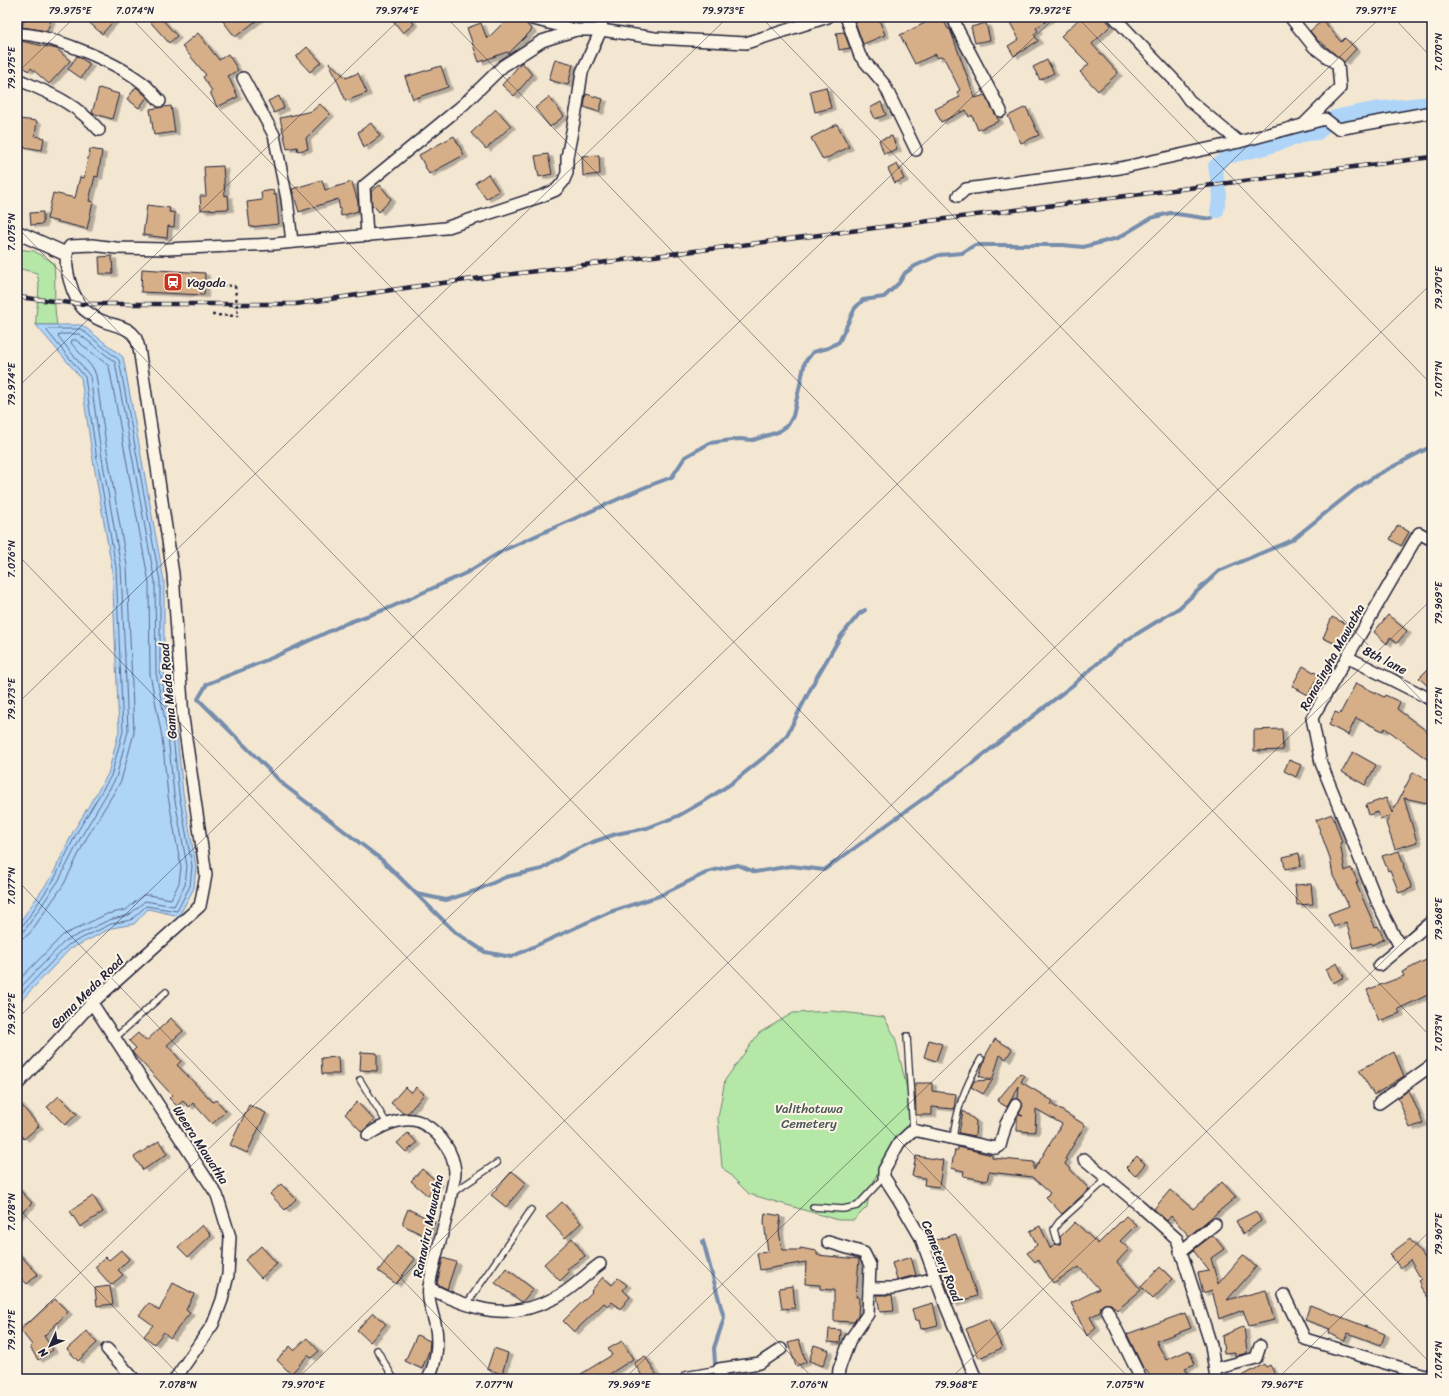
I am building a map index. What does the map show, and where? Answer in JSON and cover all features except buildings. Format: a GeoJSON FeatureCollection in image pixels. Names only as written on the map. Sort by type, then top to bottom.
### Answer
{"type":"FeatureCollection","features":[{"type":"Feature","properties":{"kind":"street"},"geometry":{"type":"LineString","coordinates":[[531,17],[533,19],[576,30],[601,30],[655,38],[746,43],[828,17]]}},
{"type":"Feature","properties":{"kind":"street"},"geometry":{"type":"LineString","coordinates":[[17,234],[66,254],[70,246],[168,249],[367,236],[445,228],[556,190],[563,182],[567,173],[567,157],[582,72],[601,30],[602,17]]}},
{"type":"Feature","properties":{"kind":"street"},"geometry":{"type":"LineString","coordinates":[[846,17],[860,56],[884,84],[916,150]]}},
{"type":"Feature","properties":{"kind":"street"},"geometry":{"type":"LineString","coordinates":[[953,17],[958,30],[1001,111]]}},
{"type":"Feature","properties":{"kind":"street"},"geometry":{"type":"LineString","coordinates":[[1114,17],[1177,83],[1188,100],[1239,142]]}},
{"type":"Feature","properties":{"kind":"street"},"geometry":{"type":"LineString","coordinates":[[1290,17],[1314,47],[1338,65],[1340,88],[1303,125]]}},
{"type":"Feature","properties":{"kind":"street"},"geometry":{"type":"LineString","coordinates":[[367,236],[364,186],[463,105],[503,66],[542,41],[576,30]]}},
{"type":"Feature","properties":{"kind":"street"},"geometry":{"type":"LineString","coordinates":[[17,34],[27,34],[74,48],[120,68],[141,82],[160,101]]}},
{"type":"Feature","properties":{"kind":"street"},"geometry":{"type":"LineString","coordinates":[[243,78],[274,135],[287,199],[292,242]]}},
{"type":"Feature","properties":{"kind":"street"},"geometry":{"type":"LineString","coordinates":[[17,79],[55,95],[86,115],[99,130]]}},
{"type":"Feature","properties":{"kind":"street"},"geometry":{"type":"LineString","coordinates":[[958,196],[966,189],[1120,168],[1239,142],[1325,119],[1338,129],[1432,112]]}},
{"type":"Feature","properties":{"kind":"street","name":"Gama Meda Road"},"geometry":{"type":"LineString","coordinates":[[17,1085],[92,1004],[200,906],[206,875],[183,718],[173,574],[139,348],[133,334],[115,324],[103,322],[84,310],[72,288],[67,270],[66,254]]}},
{"type":"Feature","properties":{"kind":"street","name":"Ranasingha Mawatha"},"geometry":{"type":"LineString","coordinates":[[1400,947],[1378,904],[1321,763],[1312,718],[1419,533],[1432,540]]}},
{"type":"Feature","properties":{"kind":"street","name":"8th lane"},"geometry":{"type":"LineString","coordinates":[[1347,657],[1432,700]]}},
{"type":"Feature","properties":{"kind":"street"},"geometry":{"type":"LineString","coordinates":[[1379,965],[1432,921]]}},
{"type":"Feature","properties":{"kind":"street","name":"Weera Mawatha"},"geometry":{"type":"LineString","coordinates":[[92,1004],[217,1195],[230,1237],[228,1275],[214,1324],[175,1379]]}},
{"type":"Feature","properties":{"kind":"street"},"geometry":{"type":"LineString","coordinates":[[1379,1103],[1432,1065]]}},
{"type":"Feature","properties":{"kind":"street"},"geometry":{"type":"LineString","coordinates":[[884,1177],[884,1170],[899,1142],[913,1130],[953,1140],[996,1148],[1000,1146],[1006,1124],[1016,1106]]}},
{"type":"Feature","properties":{"kind":"street","name":"Ranaviru Mawatha"},"geometry":{"type":"LineString","coordinates":[[368,1135],[404,1119],[416,1120],[435,1130],[452,1157],[455,1173],[429,1288],[430,1304],[435,1325],[436,1356],[428,1379]]}},
{"type":"Feature","properties":{"kind":"street"},"geometry":{"type":"LineString","coordinates":[[1084,1159],[1108,1178],[1177,1240],[1211,1345],[1215,1374],[1256,1358],[1260,1346]]}},
{"type":"Feature","properties":{"kind":"street","name":"Cemetery Road"},"geometry":{"type":"LineString","coordinates":[[884,1177],[921,1238],[935,1278],[976,1379]]}},
{"type":"Feature","properties":{"kind":"street"},"geometry":{"type":"LineString","coordinates":[[1180,1252],[1215,1224]]}},
{"type":"Feature","properties":{"kind":"street"},"geometry":{"type":"LineString","coordinates":[[828,1242],[864,1253],[870,1265],[868,1314],[850,1340],[839,1369],[838,1379]]}},
{"type":"Feature","properties":{"kind":"street"},"geometry":{"type":"LineString","coordinates":[[429,1288],[466,1306],[502,1312],[520,1311],[558,1296],[600,1264]]}},
{"type":"Feature","properties":{"kind":"street"},"geometry":{"type":"LineString","coordinates":[[869,1288],[894,1288],[935,1278]]}},
{"type":"Feature","properties":{"kind":"street"},"geometry":{"type":"LineString","coordinates":[[1284,1295],[1305,1339],[1432,1377]]}},
{"type":"Feature","properties":{"kind":"street"},"geometry":{"type":"LineString","coordinates":[[1107,1310],[1141,1379]]}},
{"type":"Feature","properties":{"kind":"street"},"geometry":{"type":"LineString","coordinates":[[107,1349],[134,1379]]}},
{"type":"Feature","properties":{"kind":"street"},"geometry":{"type":"LineString","coordinates":[[721,1374],[760,1363],[781,1350]]}},
{"type":"Feature","properties":{"kind":"lane"},"geometry":{"type":"LineString","coordinates":[[115,1038],[166,992]]}},
{"type":"Feature","properties":{"kind":"lane"},"geometry":{"type":"LineString","coordinates":[[907,1036],[913,1130]]}},
{"type":"Feature","properties":{"kind":"lane"},"geometry":{"type":"LineString","coordinates":[[953,1140],[954,1123],[966,1084],[981,1059]]}},
{"type":"Feature","properties":{"kind":"lane"},"geometry":{"type":"LineString","coordinates":[[360,1080],[389,1125]]}},
{"type":"Feature","properties":{"kind":"lane"},"geometry":{"type":"LineString","coordinates":[[451,1194],[497,1163]]}},
{"type":"Feature","properties":{"kind":"lane"},"geometry":{"type":"LineString","coordinates":[[813,1207],[843,1209],[857,1206],[884,1177]]}},
{"type":"Feature","properties":{"kind":"lane"},"geometry":{"type":"LineString","coordinates":[[1057,1241],[1054,1229],[1059,1222],[1108,1178]]}},
{"type":"Feature","properties":{"kind":"lane"},"geometry":{"type":"LineString","coordinates":[[466,1306],[531,1210]]}},
{"type":"Feature","properties":{"kind":"lane"},"geometry":{"type":"LineString","coordinates":[[377,1350],[394,1379]]}},
{"type":"Feature","properties":{"kind":"lane"},"geometry":{"type":"LineString","coordinates":[[685,1375],[721,1374]]}},
{"type":"Feature","properties":{"kind":"path"},"geometry":{"type":"LineString","coordinates":[[212,315],[238,316],[235,286],[216,285]]}},
{"type":"Feature","properties":{"kind":"green space"},"geometry":{"type":"Polygon","coordinates":[[[17,249],[34,251],[54,263],[55,309],[57,325],[36,325],[39,292],[37,273],[17,268],[17,249]]]}},
{"type":"Feature","properties":{"kind":"green space","name":"Valithotuwa Cemetery"},"geometry":{"type":"Polygon","coordinates":[[[832,1011],[884,1017],[895,1037],[907,1089],[909,1124],[878,1172],[870,1189],[867,1207],[854,1220],[838,1220],[749,1194],[722,1167],[718,1118],[725,1080],[759,1033],[793,1013],[832,1011]]]}},
{"type":"Feature","properties":{"kind":"water"},"geometry":{"type":"Polygon","coordinates":[[[36,325],[82,325],[123,357],[164,581],[164,672],[177,735],[183,793],[196,866],[194,888],[179,916],[148,909],[134,924],[112,928],[70,949],[17,1005],[17,926],[52,876],[73,832],[108,774],[119,731],[112,568],[92,454],[81,378],[36,325]]]}},
{"type":"Feature","properties":{"kind":"waterway"},"geometry":{"type":"LineString","coordinates":[[1217,211],[1220,196],[1215,166],[1227,157],[1266,148],[1307,134],[1318,133],[1334,117],[1373,109],[1432,103]]}},
{"type":"Feature","properties":{"kind":"waterway"},"geometry":{"type":"LineString","coordinates":[[1217,211],[1211,219],[1170,213],[1151,218],[1118,238],[1083,247],[1063,245],[975,245],[962,253],[939,255],[915,266],[905,273],[899,283],[884,297],[863,300],[855,308],[839,342],[828,348],[813,352],[805,362],[793,416],[788,425],[778,432],[753,440],[739,439],[710,443],[685,457],[672,477],[643,488],[504,550],[466,573],[389,608],[347,623],[274,657],[207,684],[198,699],[284,785],[382,860],[455,932],[485,952],[511,957],[610,912],[659,896],[710,871],[738,865],[755,872],[791,866],[824,870],[970,765],[1073,685],[1127,640],[1179,608],[1219,571],[1292,540],[1354,490],[1377,475],[1432,446]]}},
{"type":"Feature","properties":{"kind":"waterway"},"geometry":{"type":"LineString","coordinates":[[417,894],[446,900],[475,891],[506,877],[542,869],[568,853],[590,843],[616,834],[647,828],[678,816],[706,800],[732,783],[768,754],[787,735],[815,680],[841,636],[859,614],[865,610]]}},
{"type":"Feature","properties":{"kind":"waterway"},"geometry":{"type":"LineString","coordinates":[[703,1241],[724,1318],[714,1348],[716,1379]]}},
{"type":"Feature","properties":{"kind":"railway"},"geometry":{"type":"LineString","coordinates":[[17,297],[80,304],[296,304],[419,286],[1432,157]]}},
{"type":"Feature","properties":{"kind":"place","name":"Yagoda"},"geometry":{"type":"Point","coordinates":[173,282]}}]}
